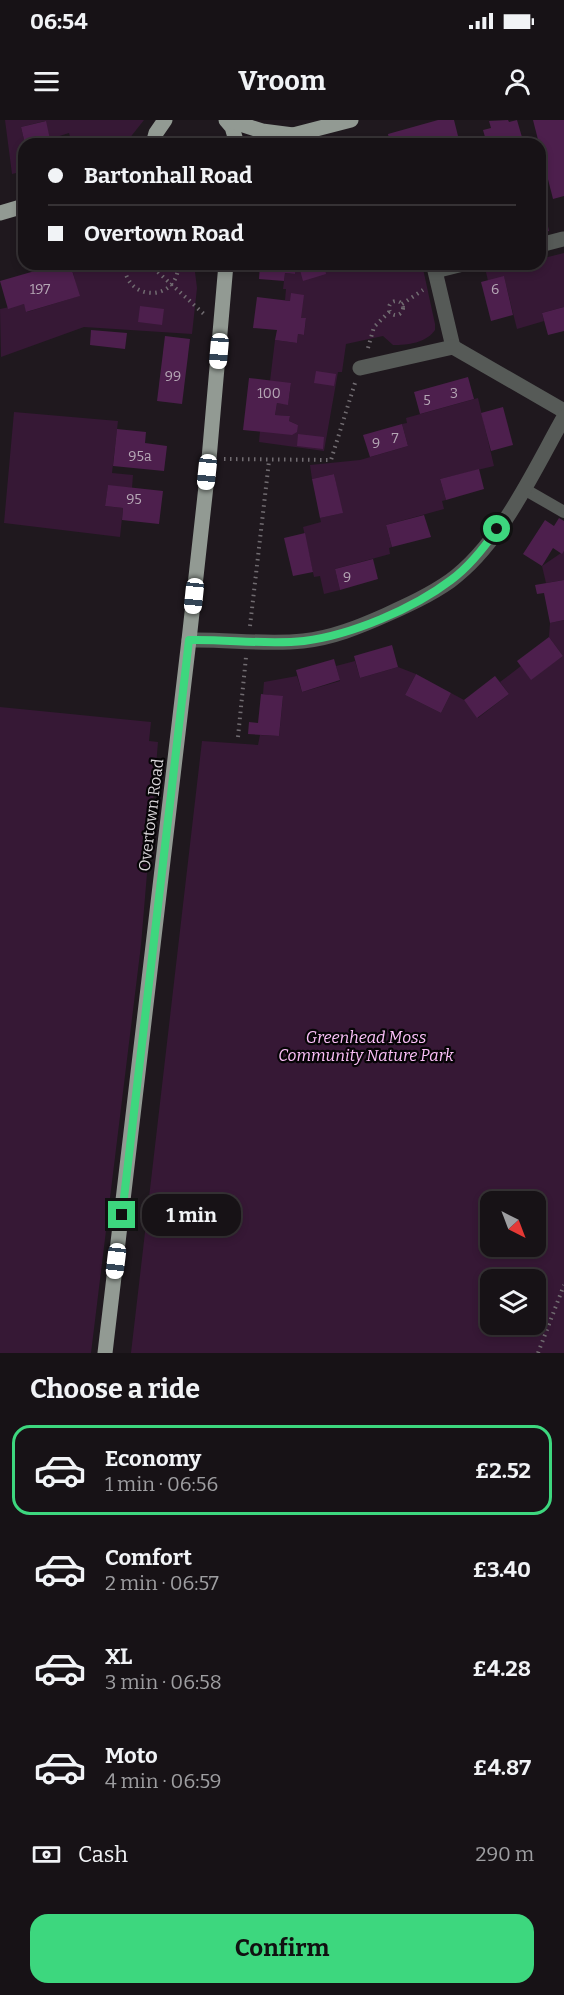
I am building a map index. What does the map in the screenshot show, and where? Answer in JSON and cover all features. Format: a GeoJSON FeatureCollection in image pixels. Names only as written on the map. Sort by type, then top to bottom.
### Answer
{"type":"FeatureCollection","features":[{"type":"Feature","properties":{"kind":"main road"},"geometry":{"type":"LineString","coordinates":[[155,138],[165,120]]}},
{"type":"Feature","properties":{"kind":"main road"},"geometry":{"type":"LineString","coordinates":[[227,120],[262,130],[292,135]]}},
{"type":"Feature","properties":{"kind":"main road"},"geometry":{"type":"LineString","coordinates":[[227,120],[235,138]]}},
{"type":"Feature","properties":{"kind":"main road"},"geometry":{"type":"LineString","coordinates":[[287,138],[351,120]]}},
{"type":"Feature","properties":{"kind":"main road"},"geometry":{"type":"LineString","coordinates":[[0,213],[18,208]]}},
{"type":"Feature","properties":{"kind":"main road","name":"Overtown Road"},"geometry":{"type":"LineString","coordinates":[[222,270],[226,280]]}},
{"type":"Feature","properties":{"kind":"main road","name":"Overtown Road"},"geometry":{"type":"LineString","coordinates":[[105,1353],[189,640],[209,459],[226,270]]}},
{"type":"Feature","properties":{"kind":"street"},"geometry":{"type":"LineString","coordinates":[[546,243],[563,239]]}},
{"type":"Feature","properties":{"kind":"street"},"geometry":{"type":"LineString","coordinates":[[439,270],[435,271],[453,347]]}},
{"type":"Feature","properties":{"kind":"street"},"geometry":{"type":"LineString","coordinates":[[360,368],[453,347],[564,411]]}},
{"type":"Feature","properties":{"kind":"street"},"geometry":{"type":"LineString","coordinates":[[189,640],[303,641],[323,638],[352,630],[429,594],[452,580],[474,560],[524,489],[564,417]]}},
{"type":"Feature","properties":{"kind":"lane"},"geometry":{"type":"LineString","coordinates":[[524,489],[564,512]]}},
{"type":"Feature","properties":{"kind":"path"},"geometry":{"type":"LineString","coordinates":[[125,270],[126,275],[137,289],[155,293],[171,284],[177,270]]}},
{"type":"Feature","properties":{"kind":"path"},"geometry":{"type":"LineString","coordinates":[[156,270],[221,329]]}},
{"type":"Feature","properties":{"kind":"path"},"geometry":{"type":"LineString","coordinates":[[402,304],[420,291],[438,285]]}},
{"type":"Feature","properties":{"kind":"path"},"geometry":{"type":"LineString","coordinates":[[209,459],[331,460],[374,327],[390,310],[392,302],[402,304]]}},
{"type":"Feature","properties":{"kind":"path"},"geometry":{"type":"LineString","coordinates":[[390,310],[393,314],[400,314],[402,304]]}},
{"type":"Feature","properties":{"kind":"path"},"geometry":{"type":"LineString","coordinates":[[238,737],[269,461]]}},
{"type":"Feature","properties":{"kind":"path"},"geometry":{"type":"LineString","coordinates":[[538,1353],[564,1285]]}},
{"type":"Feature","properties":{"kind":"green space"},"geometry":{"type":"Polygon","coordinates":[[[5,120],[144,120],[130,138],[70,138],[69,133],[50,138],[45,121],[21,127],[24,138],[18,138],[18,172],[12,174],[5,120]]]}},
{"type":"Feature","properties":{"kind":"green space"},"geometry":{"type":"Polygon","coordinates":[[[564,253],[564,307],[542,313],[544,321],[517,329],[504,277],[488,281],[486,272],[546,270],[546,258],[564,253]]]}},
{"type":"Feature","properties":{"kind":"green space"},"geometry":{"type":"Polygon","coordinates":[[[72,270],[195,270],[197,288],[192,334],[84,327],[1,357],[0,309],[24,304],[27,312],[79,296],[72,270]]]}},
{"type":"Feature","properties":{"kind":"green space"},"geometry":{"type":"Polygon","coordinates":[[[296,270],[423,270],[435,324],[435,330],[427,338],[411,344],[393,345],[383,336],[346,344],[342,372],[338,372],[324,451],[259,442],[260,431],[298,425],[289,421],[290,416],[275,415],[277,403],[288,404],[291,384],[270,381],[275,340],[297,343],[298,334],[304,335],[306,319],[301,318],[290,301],[285,300],[286,289],[283,289],[285,273],[295,274],[296,270]]]}},
{"type":"Feature","properties":{"kind":"green space"},"geometry":{"type":"Polygon","coordinates":[[[478,398],[494,466],[440,479],[446,500],[442,501],[444,509],[386,525],[392,547],[389,548],[390,554],[335,569],[340,590],[324,594],[320,576],[314,577],[303,527],[321,522],[320,518],[342,513],[334,474],[312,479],[310,465],[360,460],[408,446],[402,424],[407,423],[406,418],[478,398]]]}},
{"type":"Feature","properties":{"kind":"green space"},"geometry":{"type":"Polygon","coordinates":[[[14,412],[118,421],[112,473],[133,475],[132,488],[108,486],[105,506],[123,508],[120,537],[4,523],[14,412]]]}},
{"type":"Feature","properties":{"kind":"green space"},"geometry":{"type":"Polygon","coordinates":[[[564,551],[564,580],[546,583],[542,566],[564,551]]]}},
{"type":"Feature","properties":{"kind":"green space","name":"Greenhead Moss Community Nature Park"},"geometry":{"type":"Polygon","coordinates":[[[564,620],[564,1353],[131,1353],[202,741],[258,745],[260,735],[279,736],[283,697],[263,694],[264,682],[297,676],[302,692],[340,681],[336,666],[355,661],[360,678],[398,667],[416,674],[405,695],[441,713],[451,693],[464,700],[478,718],[509,694],[500,682],[521,666],[531,679],[563,656],[549,637],[550,623],[564,620]]]}},
{"type":"Feature","properties":{"kind":"green space"},"geometry":{"type":"Polygon","coordinates":[[[0,707],[151,722],[149,741],[158,742],[141,945],[91,1353],[0,1353],[0,707]]]}},
{"type":"Feature","properties":{"kind":"building"},"geometry":{"type":"Polygon","coordinates":[[[438,120],[454,120],[458,138],[389,138],[388,134],[438,120]]]}},
{"type":"Feature","properties":{"kind":"building"},"geometry":{"type":"Polygon","coordinates":[[[517,120],[522,138],[485,138],[483,130],[491,128],[489,121],[517,120]]]}},
{"type":"Feature","properties":{"kind":"building"},"geometry":{"type":"Polygon","coordinates":[[[533,120],[564,120],[564,196],[553,199],[546,171],[546,138],[538,138],[533,120]]]}},
{"type":"Feature","properties":{"kind":"building"},"geometry":{"type":"Polygon","coordinates":[[[46,121],[50,138],[24,138],[21,127],[46,121]]]}},
{"type":"Feature","properties":{"kind":"building"},"geometry":{"type":"Polygon","coordinates":[[[38,270],[72,270],[80,296],[26,312],[24,304],[8,309],[0,281],[38,270]]]}},
{"type":"Feature","properties":{"kind":"building"},"geometry":{"type":"Polygon","coordinates":[[[260,270],[296,270],[295,274],[285,273],[284,281],[259,279],[260,270]]]}},
{"type":"Feature","properties":{"kind":"building"},"geometry":{"type":"Polygon","coordinates":[[[300,270],[325,270],[326,274],[303,281],[300,270]]]}},
{"type":"Feature","properties":{"kind":"building"},"geometry":{"type":"Polygon","coordinates":[[[504,276],[513,315],[491,321],[481,282],[504,276]]]}},
{"type":"Feature","properties":{"kind":"building"},"geometry":{"type":"Polygon","coordinates":[[[291,293],[304,295],[301,318],[306,318],[304,335],[298,334],[297,343],[275,340],[277,330],[253,328],[257,297],[290,301],[291,293]]]}},
{"type":"Feature","properties":{"kind":"building"},"geometry":{"type":"Polygon","coordinates":[[[140,306],[164,309],[162,325],[138,322],[140,306]]]}},
{"type":"Feature","properties":{"kind":"building"},"geometry":{"type":"Polygon","coordinates":[[[564,307],[564,331],[548,335],[542,313],[564,307]]]}},
{"type":"Feature","properties":{"kind":"building"},"geometry":{"type":"Polygon","coordinates":[[[91,330],[127,333],[125,349],[90,345],[91,330]]]}},
{"type":"Feature","properties":{"kind":"building"},"geometry":{"type":"Polygon","coordinates":[[[165,336],[190,339],[182,404],[157,401],[165,336]]]}},
{"type":"Feature","properties":{"kind":"building"},"geometry":{"type":"Polygon","coordinates":[[[316,371],[336,374],[334,386],[314,383],[316,371]]]}},
{"type":"Feature","properties":{"kind":"building"},"geometry":{"type":"Polygon","coordinates":[[[468,377],[474,399],[420,414],[414,392],[468,377]]]}},
{"type":"Feature","properties":{"kind":"building"},"geometry":{"type":"Polygon","coordinates":[[[249,378],[291,383],[288,405],[277,403],[275,415],[290,416],[289,421],[298,425],[297,432],[292,435],[243,430],[249,378]]]}},
{"type":"Feature","properties":{"kind":"building"},"geometry":{"type":"Polygon","coordinates":[[[503,407],[513,445],[491,451],[481,413],[503,407]]]}},
{"type":"Feature","properties":{"kind":"building"},"geometry":{"type":"Polygon","coordinates":[[[402,424],[408,446],[370,457],[363,435],[402,424]]]}},
{"type":"Feature","properties":{"kind":"building"},"geometry":{"type":"Polygon","coordinates":[[[117,429],[146,432],[145,443],[167,446],[164,471],[113,466],[117,429]]]}},
{"type":"Feature","properties":{"kind":"building"},"geometry":{"type":"Polygon","coordinates":[[[298,434],[324,437],[323,449],[297,446],[298,434]]]}},
{"type":"Feature","properties":{"kind":"building"},"geometry":{"type":"Polygon","coordinates":[[[479,469],[484,489],[446,500],[440,479],[479,469]]]}},
{"type":"Feature","properties":{"kind":"building"},"geometry":{"type":"Polygon","coordinates":[[[334,474],[343,513],[320,518],[312,479],[334,474]]]}},
{"type":"Feature","properties":{"kind":"building"},"geometry":{"type":"Polygon","coordinates":[[[108,485],[163,491],[159,524],[122,520],[123,508],[105,506],[108,485]]]}},
{"type":"Feature","properties":{"kind":"building"},"geometry":{"type":"Polygon","coordinates":[[[424,515],[431,537],[392,547],[386,525],[424,515]]]}},
{"type":"Feature","properties":{"kind":"building"},"geometry":{"type":"Polygon","coordinates":[[[559,518],[564,521],[564,551],[562,554],[553,548],[542,566],[523,554],[545,520],[554,526],[559,518]]]}},
{"type":"Feature","properties":{"kind":"building"},"geometry":{"type":"Polygon","coordinates":[[[305,533],[313,572],[293,576],[284,538],[305,533]]]}},
{"type":"Feature","properties":{"kind":"building"},"geometry":{"type":"Polygon","coordinates":[[[373,559],[378,579],[340,590],[335,569],[373,559]]]}},
{"type":"Feature","properties":{"kind":"building"},"geometry":{"type":"Polygon","coordinates":[[[564,580],[564,620],[550,623],[544,593],[537,594],[535,585],[564,580]]]}},
{"type":"Feature","properties":{"kind":"building"},"geometry":{"type":"Polygon","coordinates":[[[549,637],[563,656],[531,680],[517,661],[549,637]]]}},
{"type":"Feature","properties":{"kind":"building"},"geometry":{"type":"Polygon","coordinates":[[[392,645],[398,667],[360,678],[354,656],[392,645]]]}},
{"type":"Feature","properties":{"kind":"building"},"geometry":{"type":"Polygon","coordinates":[[[334,659],[340,680],[302,692],[296,670],[334,659]]]}},
{"type":"Feature","properties":{"kind":"building"},"geometry":{"type":"Polygon","coordinates":[[[416,674],[451,693],[441,713],[405,695],[416,674]]]}},
{"type":"Feature","properties":{"kind":"building"},"geometry":{"type":"Polygon","coordinates":[[[495,676],[509,694],[477,718],[464,700],[495,676]]]}},
{"type":"Feature","properties":{"kind":"building"},"geometry":{"type":"Polygon","coordinates":[[[261,694],[283,696],[279,736],[248,734],[249,722],[258,723],[261,694]]]}},
{"type":"Feature","properties":{"kind":"route"},"geometry":{"type":"LineString","coordinates":[[122,1215],[189,640],[303,641],[352,630],[409,605],[452,580],[474,560],[497,529]]}}]}
